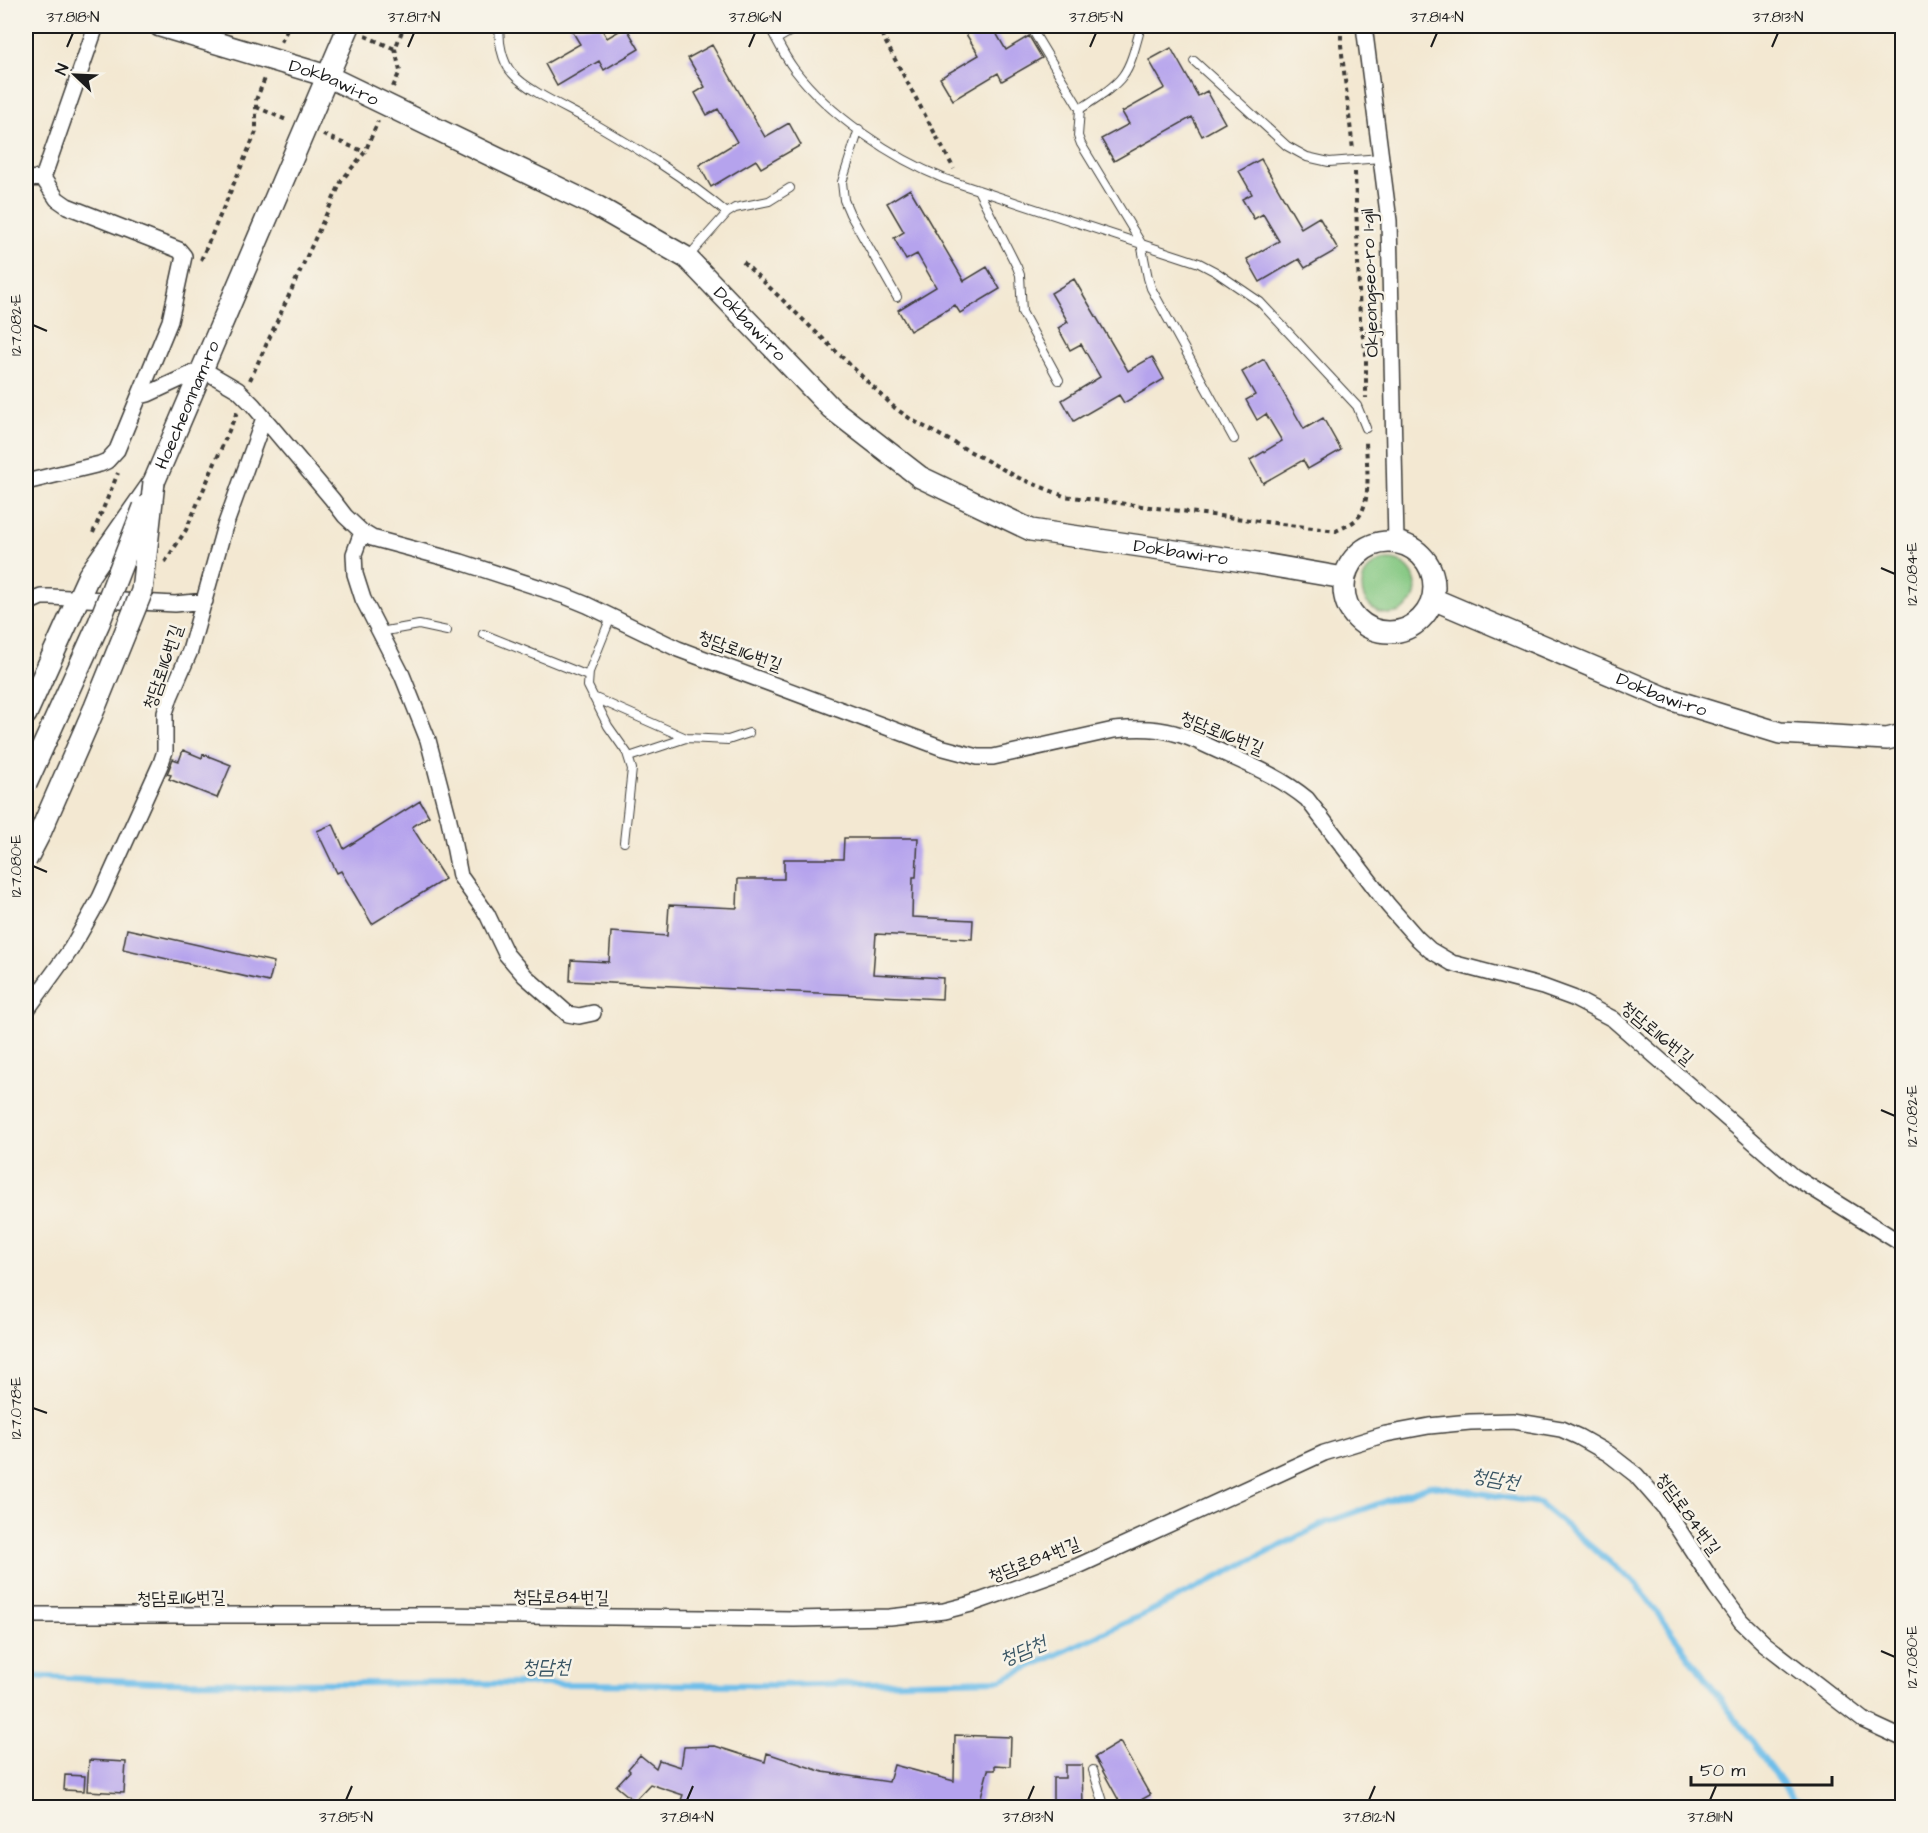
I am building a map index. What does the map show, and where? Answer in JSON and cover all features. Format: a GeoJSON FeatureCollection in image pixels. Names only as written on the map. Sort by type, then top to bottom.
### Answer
{"type":"FeatureCollection","features":[{"type":"Feature","properties":{"kind":"main road","name":"Dokbawi-ro"},"geometry":{"type":"LineString","coordinates":[[160,26],[327,76],[587,202],[687,258],[831,408],[920,477],[1031,530],[1344,578]]}},
{"type":"Feature","properties":{"kind":"main road","name":"Hoecheonnam-ro"},"geometry":{"type":"LineString","coordinates":[[26,784],[99,622],[154,482],[349,26]]}},
{"type":"Feature","properties":{"kind":"main road"},"geometry":{"type":"LineString","coordinates":[[26,714],[89,575],[154,482]]}},
{"type":"Feature","properties":{"kind":"main road"},"geometry":{"type":"LineString","coordinates":[[26,860],[91,717],[142,591],[154,482]]}},
{"type":"Feature","properties":{"kind":"main road"},"geometry":{"type":"LineString","coordinates":[[1382,542],[1396,542],[1410,546],[1422,556],[1431,569],[1434,584],[1432,599],[1426,613],[1415,624],[1401,631],[1385,632],[1371,629],[1358,620],[1348,608],[1344,594],[1344,578],[1357,554],[1368,546],[1382,542]]}},
{"type":"Feature","properties":{"kind":"main road","name":"Dokbawi-ro"},"geometry":{"type":"LineString","coordinates":[[1432,599],[1666,698],[1780,733],[1887,739],[1902,735]]}},
{"type":"Feature","properties":{"kind":"street"},"geometry":{"type":"LineString","coordinates":[[43,178],[96,26]]}},
{"type":"Feature","properties":{"kind":"street","name":"Okjeongseo-ro 1-gil"},"geometry":{"type":"LineString","coordinates":[[1364,26],[1389,220],[1396,542]]}},
{"type":"Feature","properties":{"kind":"street"},"geometry":{"type":"LineString","coordinates":[[26,179],[43,178]]}},
{"type":"Feature","properties":{"kind":"street"},"geometry":{"type":"LineString","coordinates":[[26,482],[107,461],[117,450],[170,321],[183,262],[183,253],[67,206],[57,198],[43,178]]}},
{"type":"Feature","properties":{"kind":"street"},"geometry":{"type":"LineString","coordinates":[[140,396],[202,369]]}},
{"type":"Feature","properties":{"kind":"street","name":"청담로116번길"},"geometry":{"type":"LineString","coordinates":[[202,369],[224,381],[243,396],[345,516],[372,538],[461,562],[565,596],[678,649],[961,753],[978,757],[993,757],[1114,730],[1145,729],[1175,733],[1272,775],[1307,799],[1388,905],[1430,950],[1452,963],[1544,987],[1573,998],[1613,1019],[1793,1176],[1902,1244]]}},
{"type":"Feature","properties":{"kind":"street","name":"청담로116번길"},"geometry":{"type":"LineString","coordinates":[[26,1011],[71,949],[100,898],[161,763],[165,751],[165,713],[190,651],[224,529],[264,418]]}},
{"type":"Feature","properties":{"kind":"street"},"geometry":{"type":"LineString","coordinates":[[362,532],[354,554],[355,574],[363,599],[409,690],[428,740],[453,835],[456,863],[464,882],[483,908],[501,947],[513,963],[568,1014],[579,1016],[593,1013]]}},
{"type":"Feature","properties":{"kind":"street"},"geometry":{"type":"LineString","coordinates":[[26,604],[41,597],[175,604],[205,601]]}},
{"type":"Feature","properties":{"kind":"street","name":"청담로84번길"},"geometry":{"type":"LineString","coordinates":[[26,1615],[794,1619],[890,1617],[944,1611],[971,1604],[1078,1566],[1324,1453],[1386,1434],[1429,1425],[1514,1421],[1561,1429],[1579,1437],[1618,1461],[1636,1476],[1664,1507],[1741,1621],[1766,1644],[1863,1720],[1902,1738]]}},
{"type":"Feature","properties":{"kind":"street","name":"청담로116번길"},"geometry":{"type":"LineString","coordinates":[[26,1621],[337,1615]]}},
{"type":"Feature","properties":{"kind":"lane"},"geometry":{"type":"LineString","coordinates":[[500,26],[500,45],[511,73],[647,154],[690,183],[727,213]]}},
{"type":"Feature","properties":{"kind":"lane"},"geometry":{"type":"LineString","coordinates":[[769,26],[793,68],[816,95],[859,129],[916,168],[1199,263],[1216,272],[1260,302],[1357,406],[1366,428]]}},
{"type":"Feature","properties":{"kind":"lane"},"geometry":{"type":"LineString","coordinates":[[777,39],[800,26]]}},
{"type":"Feature","properties":{"kind":"lane"},"geometry":{"type":"LineString","coordinates":[[1030,26],[1080,109],[1078,136],[1081,144],[1141,243],[1151,288],[1234,439]]}},
{"type":"Feature","properties":{"kind":"lane"},"geometry":{"type":"LineString","coordinates":[[1080,109],[1115,86],[1124,77],[1131,63],[1141,26]]}},
{"type":"Feature","properties":{"kind":"lane"},"geometry":{"type":"LineString","coordinates":[[1194,61],[1287,146],[1307,157],[1329,162],[1381,158]]}},
{"type":"Feature","properties":{"kind":"lane"},"geometry":{"type":"LineString","coordinates":[[859,129],[842,182],[844,200],[897,297]]}},
{"type":"Feature","properties":{"kind":"lane"},"geometry":{"type":"LineString","coordinates":[[687,258],[727,213],[735,208],[769,201],[790,188]]}},
{"type":"Feature","properties":{"kind":"lane"},"geometry":{"type":"LineString","coordinates":[[978,190],[1017,267],[1021,283],[1022,312],[1059,380]]}},
{"type":"Feature","properties":{"kind":"lane"},"geometry":{"type":"LineString","coordinates":[[611,616],[588,676],[588,686],[612,733],[629,757],[632,769],[624,842]]}},
{"type":"Feature","properties":{"kind":"lane"},"geometry":{"type":"LineString","coordinates":[[380,632],[419,625],[447,631]]}},
{"type":"Feature","properties":{"kind":"lane"},"geometry":{"type":"LineString","coordinates":[[483,634],[588,676]]}},
{"type":"Feature","properties":{"kind":"lane"},"geometry":{"type":"LineString","coordinates":[[593,697],[686,738],[728,740],[749,733]]}},
{"type":"Feature","properties":{"kind":"lane"},"geometry":{"type":"LineString","coordinates":[[629,757],[686,738]]}},
{"type":"Feature","properties":{"kind":"lane"},"geometry":{"type":"LineString","coordinates":[[1094,1770],[1105,1808]]}},
{"type":"Feature","properties":{"kind":"path"},"geometry":{"type":"LineString","coordinates":[[400,71],[395,49],[404,26]]}},
{"type":"Feature","properties":{"kind":"path"},"geometry":{"type":"LineString","coordinates":[[877,26],[963,185]]}},
{"type":"Feature","properties":{"kind":"path"},"geometry":{"type":"LineString","coordinates":[[1341,26],[1341,45],[1351,120]]}},
{"type":"Feature","properties":{"kind":"path"},"geometry":{"type":"LineString","coordinates":[[162,566],[186,530],[243,396],[342,180],[364,152]]}},
{"type":"Feature","properties":{"kind":"path"},"geometry":{"type":"LineString","coordinates":[[743,262],[895,408],[912,420],[1019,478],[1064,496],[1336,531],[1352,523],[1360,515],[1367,493],[1366,353],[1360,320],[1357,208]]}},
{"type":"Feature","properties":{"kind":"green space"},"geometry":{"type":"Polygon","coordinates":[[[1389,560],[1399,562],[1408,568],[1414,577],[1416,587],[1414,597],[1408,606],[1399,612],[1389,614],[1379,612],[1370,606],[1364,597],[1362,587],[1364,577],[1370,568],[1379,562],[1389,560]]]}},
{"type":"Feature","properties":{"kind":"building"},"geometry":{"type":"Polygon","coordinates":[[[569,26],[600,26],[607,38],[626,27],[639,49],[604,70],[599,61],[557,86],[545,64],[580,44],[569,26]]]}},
{"type":"Feature","properties":{"kind":"building"},"geometry":{"type":"Polygon","coordinates":[[[961,26],[992,26],[1006,50],[1029,36],[1042,58],[1002,81],[998,73],[953,100],[940,78],[979,55],[961,26]]]}},
{"type":"Feature","properties":{"kind":"building"},"geometry":{"type":"Polygon","coordinates":[[[712,45],[765,137],[789,123],[801,145],[761,168],[756,160],[711,187],[699,165],[737,142],[718,109],[707,115],[695,93],[705,87],[688,58],[712,45]]]}},
{"type":"Feature","properties":{"kind":"building"},"geometry":{"type":"Polygon","coordinates":[[[1171,48],[1198,96],[1207,91],[1225,123],[1202,136],[1192,117],[1114,161],[1101,139],[1129,124],[1122,112],[1165,88],[1149,60],[1171,48]]]}},
{"type":"Feature","properties":{"kind":"building"},"geometry":{"type":"Polygon","coordinates":[[[1261,159],[1301,228],[1319,217],[1338,249],[1305,268],[1299,259],[1260,282],[1247,259],[1279,241],[1263,214],[1254,219],[1242,199],[1252,194],[1239,171],[1261,159]]]}},
{"type":"Feature","properties":{"kind":"building"},"geometry":{"type":"Polygon","coordinates":[[[910,189],[964,281],[987,267],[1000,289],[960,313],[955,305],[910,331],[898,310],[936,287],[917,254],[906,260],[894,238],[904,232],[887,203],[910,189]]]}},
{"type":"Feature","properties":{"kind":"building"},"geometry":{"type":"Polygon","coordinates":[[[1074,279],[1128,371],[1152,357],[1164,379],[1124,403],[1119,395],[1074,421],[1062,400],[1100,377],[1081,344],[1070,350],[1058,328],[1068,322],[1051,293],[1074,279]]]}},
{"type":"Feature","properties":{"kind":"building"},"geometry":{"type":"Polygon","coordinates":[[[1264,359],[1304,429],[1323,418],[1341,450],[1308,469],[1303,460],[1263,483],[1250,460],[1282,441],[1266,414],[1257,420],[1246,400],[1255,395],[1242,372],[1264,359]]]}},
{"type":"Feature","properties":{"kind":"building"},"geometry":{"type":"Polygon","coordinates":[[[183,750],[202,758],[203,754],[231,765],[217,798],[169,779],[171,775],[167,774],[173,759],[179,761],[183,750]]]}},
{"type":"Feature","properties":{"kind":"building"},"geometry":{"type":"Polygon","coordinates":[[[420,801],[429,816],[412,827],[445,879],[372,924],[341,871],[337,873],[317,831],[333,824],[344,849],[420,801]]]}},
{"type":"Feature","properties":{"kind":"building"},"geometry":{"type":"Polygon","coordinates":[[[844,838],[918,838],[916,877],[913,877],[912,917],[973,920],[972,939],[876,934],[873,974],[943,978],[942,999],[570,981],[571,960],[609,962],[611,932],[667,936],[669,905],[737,908],[738,879],[784,879],[784,859],[843,859],[844,838]]]}},
{"type":"Feature","properties":{"kind":"building"},"geometry":{"type":"Polygon","coordinates":[[[127,929],[274,962],[269,982],[123,949],[127,929]]]}},
{"type":"Feature","properties":{"kind":"building"},"geometry":{"type":"Polygon","coordinates":[[[955,1735],[1011,1737],[1010,1766],[995,1765],[995,1770],[988,1770],[978,1808],[678,1808],[683,1795],[650,1784],[634,1801],[616,1786],[630,1771],[628,1769],[640,1755],[656,1768],[659,1760],[681,1767],[684,1747],[715,1746],[765,1762],[767,1753],[823,1772],[889,1782],[894,1765],[954,1781],[955,1735]]]}},
{"type":"Feature","properties":{"kind":"building"},"geometry":{"type":"Polygon","coordinates":[[[1120,1742],[1150,1795],[1127,1808],[1123,1808],[1095,1757],[1120,1742]]]}},
{"type":"Feature","properties":{"kind":"building"},"geometry":{"type":"Polygon","coordinates":[[[89,1760],[126,1762],[124,1793],[87,1791],[89,1760]]]}},
{"type":"Feature","properties":{"kind":"building"},"geometry":{"type":"Polygon","coordinates":[[[1065,1765],[1082,1765],[1083,1808],[1053,1808],[1053,1778],[1065,1778],[1065,1765]]]}},
{"type":"Feature","properties":{"kind":"building"},"geometry":{"type":"Polygon","coordinates":[[[65,1775],[85,1776],[84,1791],[64,1790],[65,1775]]]}},
{"type":"Feature","properties":{"kind":"waterway","name":"청담천"},"geometry":{"type":"LineString","coordinates":[[26,1676],[154,1682],[773,1685],[1001,1680],[1149,1612],[1327,1522],[1431,1485],[1539,1503],[1636,1584],[1794,1799],[1819,1808]]}}]}
